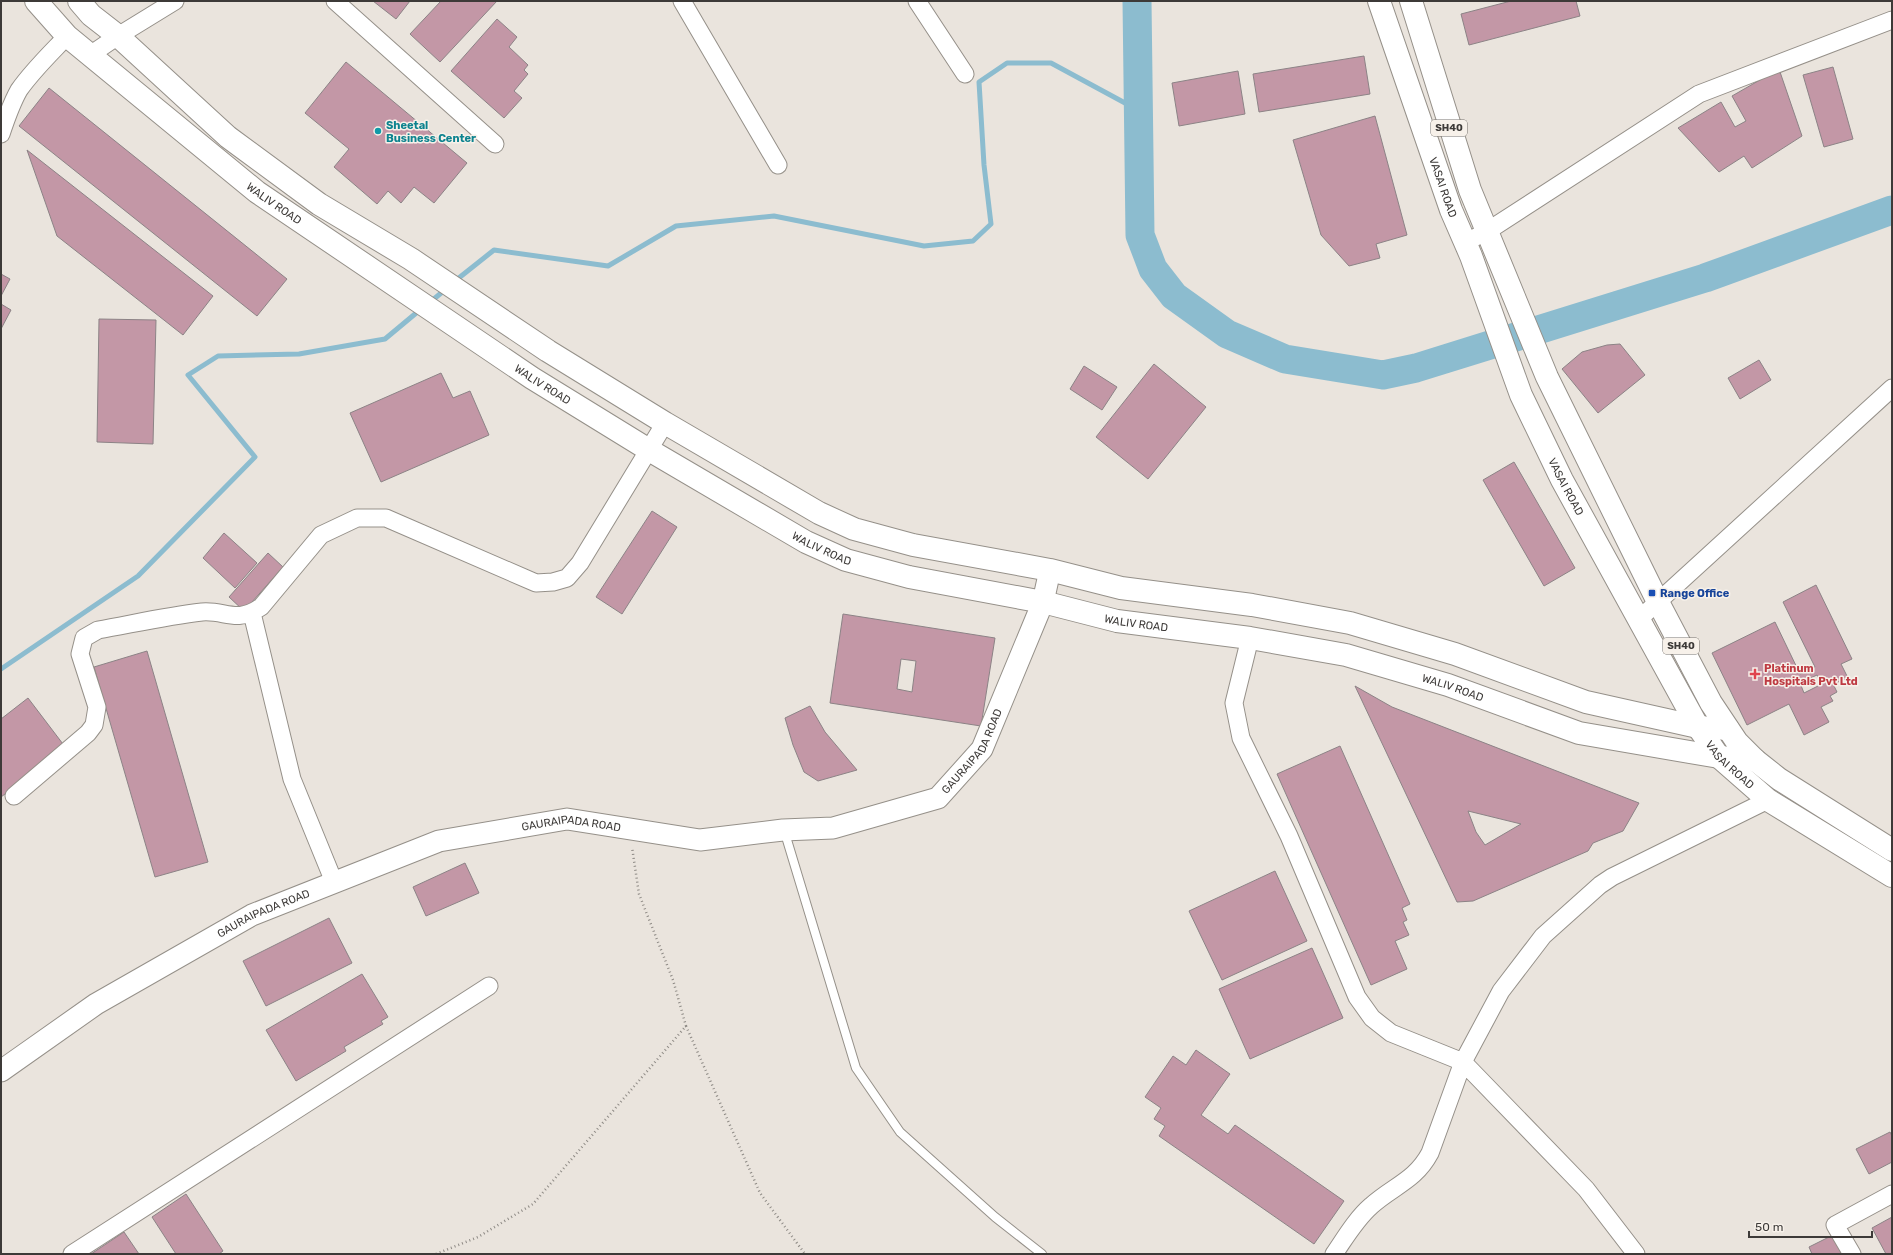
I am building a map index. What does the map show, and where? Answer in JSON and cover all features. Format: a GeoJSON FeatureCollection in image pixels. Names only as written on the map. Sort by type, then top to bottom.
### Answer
{"type":"FeatureCollection","features":[{"type":"Feature","properties":{"kind":"main road","name":"WALIV ROAD"},"geometry":{"type":"LineString","coordinates":[[36,1],[67,36],[256,192],[532,378],[649,450],[806,542],[846,560],[909,577],[1043,602],[1117,621],[1250,638],[1353,657],[1448,685],[1578,733],[1719,757],[1755,760]]}},
{"type":"Feature","properties":{"kind":"main road"},"geometry":{"type":"LineString","coordinates":[[79,1],[91,15],[118,36],[228,137],[319,204],[411,259],[548,351],[665,423],[819,513],[854,530],[913,545],[1050,570],[1120,588],[1252,606],[1350,623],[1456,654],[1586,702],[1698,727],[1728,729]]}},
{"type":"Feature","properties":{"kind":"main road","name":"VASAI ROAD"},"geometry":{"type":"LineString","coordinates":[[1379,1],[1451,210],[1468,249],[1521,395],[1562,480],[1698,727],[1719,757],[1768,800],[1892,876]]}},
{"type":"Feature","properties":{"kind":"main road","name":"VASAI ROAD"},"geometry":{"type":"LineString","coordinates":[[1411,1],[1465,176],[1494,252],[1547,377],[1658,602],[1711,703],[1737,742],[1755,760],[1779,779],[1892,850]]}},
{"type":"Feature","properties":{"kind":"street"},"geometry":{"type":"LineString","coordinates":[[90,55],[175,1]]}},
{"type":"Feature","properties":{"kind":"street"},"geometry":{"type":"LineString","coordinates":[[335,1],[495,144]]}},
{"type":"Feature","properties":{"kind":"street"},"geometry":{"type":"LineString","coordinates":[[682,1],[778,165]]}},
{"type":"Feature","properties":{"kind":"street"},"geometry":{"type":"LineString","coordinates":[[917,1],[965,74]]}},
{"type":"Feature","properties":{"kind":"street"},"geometry":{"type":"LineString","coordinates":[[1468,249],[1486,232],[1699,94],[1892,20]]}},
{"type":"Feature","properties":{"kind":"street"},"geometry":{"type":"LineString","coordinates":[[1,134],[9,111],[19,91],[38,67],[67,36]]}},
{"type":"Feature","properties":{"kind":"street"},"geometry":{"type":"LineString","coordinates":[[1638,620],[1892,388]]}},
{"type":"Feature","properties":{"kind":"street"},"geometry":{"type":"LineString","coordinates":[[14,796],[88,733],[94,725],[97,707],[80,654],[84,638],[98,630],[203,612],[240,616],[252,613],[261,607],[321,535],[357,518],[386,518],[536,583],[553,582],[567,578],[580,563],[665,423]]}},
{"type":"Feature","properties":{"kind":"street","name":"GAURAIPADA ROAD"},"geometry":{"type":"LineString","coordinates":[[1,1071],[96,1004],[252,915],[439,841],[567,819],[700,840],[783,830],[833,828],[938,798],[982,749],[1043,602],[1050,570]]}},
{"type":"Feature","properties":{"kind":"street"},"geometry":{"type":"LineString","coordinates":[[252,613],[292,779],[334,882]]}},
{"type":"Feature","properties":{"kind":"street"},"geometry":{"type":"LineString","coordinates":[[1250,638],[1234,703],[1242,738],[1289,836],[1357,997],[1372,1018],[1391,1033],[1463,1062],[1586,1189],[1636,1254]]}},
{"type":"Feature","properties":{"kind":"street"},"geometry":{"type":"LineString","coordinates":[[1334,1254],[1360,1217],[1372,1205],[1414,1175],[1423,1166],[1430,1154],[1463,1062],[1501,991],[1543,936],[1600,885],[1612,877],[1768,800]]}},
{"type":"Feature","properties":{"kind":"street"},"geometry":{"type":"LineString","coordinates":[[72,1254],[489,986]]}},
{"type":"Feature","properties":{"kind":"street"},"geometry":{"type":"LineString","coordinates":[[1852,1254],[1835,1225],[1892,1194]]}},
{"type":"Feature","properties":{"kind":"lane"},"geometry":{"type":"LineString","coordinates":[[783,830],[856,1068],[900,1132],[995,1217],[1042,1254]]}},
{"type":"Feature","properties":{"kind":"path"},"geometry":{"type":"LineString","coordinates":[[629,828],[639,894],[673,980],[686,1026],[760,1193],[805,1254]]}},
{"type":"Feature","properties":{"kind":"path"},"geometry":{"type":"LineString","coordinates":[[436,1254],[478,1237],[532,1204],[686,1026]]}},
{"type":"Feature","properties":{"kind":"building"},"geometry":{"type":"Polygon","coordinates":[[[373,1],[410,1],[396,19],[373,1]]]}},
{"type":"Feature","properties":{"kind":"building"},"geometry":{"type":"Polygon","coordinates":[[[441,1],[497,1],[440,62],[410,34],[441,1]]]}},
{"type":"Feature","properties":{"kind":"building"},"geometry":{"type":"Polygon","coordinates":[[[1511,1],[1576,1],[1580,16],[1469,45],[1461,14],[1511,1]]]}},
{"type":"Feature","properties":{"kind":"building"},"geometry":{"type":"Polygon","coordinates":[[[497,19],[517,37],[509,47],[528,65],[524,70],[528,74],[514,91],[522,98],[504,118],[451,71],[497,19]]]}},
{"type":"Feature","properties":{"kind":"building"},"geometry":{"type":"Polygon","coordinates":[[[1364,56],[1370,94],[1259,112],[1253,74],[1364,56]]]}},
{"type":"Feature","properties":{"kind":"building","name":"Sheetal Business Center"},"geometry":{"type":"Polygon","coordinates":[[[346,62],[467,163],[434,203],[414,187],[401,203],[388,191],[377,204],[334,167],[349,149],[305,113],[346,62]]]}},
{"type":"Feature","properties":{"kind":"building"},"geometry":{"type":"Polygon","coordinates":[[[1833,67],[1853,139],[1824,147],[1803,75],[1833,67]]]}},
{"type":"Feature","properties":{"kind":"building"},"geometry":{"type":"Polygon","coordinates":[[[1779,69],[1802,136],[1752,168],[1744,156],[1719,172],[1678,128],[1721,102],[1735,127],[1746,121],[1732,96],[1779,69]]]}},
{"type":"Feature","properties":{"kind":"building"},"geometry":{"type":"Polygon","coordinates":[[[1238,71],[1245,114],[1179,126],[1172,83],[1238,71]]]}},
{"type":"Feature","properties":{"kind":"building"},"geometry":{"type":"Polygon","coordinates":[[[49,88],[287,279],[257,316],[19,126],[49,88]]]}},
{"type":"Feature","properties":{"kind":"building"},"geometry":{"type":"Polygon","coordinates":[[[1375,116],[1407,235],[1376,244],[1380,258],[1349,266],[1321,235],[1293,140],[1375,116]]]}},
{"type":"Feature","properties":{"kind":"building"},"geometry":{"type":"Polygon","coordinates":[[[27,150],[213,296],[183,335],[57,236],[27,150]]]}},
{"type":"Feature","properties":{"kind":"building"},"geometry":{"type":"Polygon","coordinates":[[[1,274],[10,279],[1,296],[1,274]]]}},
{"type":"Feature","properties":{"kind":"building"},"geometry":{"type":"Polygon","coordinates":[[[1,304],[11,310],[1,329],[1,304]]]}},
{"type":"Feature","properties":{"kind":"building"},"geometry":{"type":"Polygon","coordinates":[[[99,319],[156,320],[153,444],[97,442],[99,319]]]}},
{"type":"Feature","properties":{"kind":"building"},"geometry":{"type":"Polygon","coordinates":[[[1620,344],[1645,375],[1598,413],[1562,369],[1582,352],[1607,345],[1620,344]]]}},
{"type":"Feature","properties":{"kind":"building"},"geometry":{"type":"Polygon","coordinates":[[[1759,360],[1771,380],[1740,399],[1728,378],[1759,360]]]}},
{"type":"Feature","properties":{"kind":"building"},"geometry":{"type":"Polygon","coordinates":[[[1154,364],[1206,407],[1148,479],[1096,437],[1154,364]]]}},
{"type":"Feature","properties":{"kind":"building"},"geometry":{"type":"Polygon","coordinates":[[[1084,366],[1117,387],[1102,410],[1070,389],[1084,366]]]}},
{"type":"Feature","properties":{"kind":"building"},"geometry":{"type":"Polygon","coordinates":[[[441,373],[453,398],[470,391],[489,435],[381,482],[350,413],[441,373]]]}},
{"type":"Feature","properties":{"kind":"building"},"geometry":{"type":"Polygon","coordinates":[[[1514,462],[1575,568],[1544,586],[1483,480],[1514,462]]]}},
{"type":"Feature","properties":{"kind":"building"},"geometry":{"type":"Polygon","coordinates":[[[652,511],[677,527],[622,614],[596,597],[652,511]]]}},
{"type":"Feature","properties":{"kind":"building"},"geometry":{"type":"Polygon","coordinates":[[[224,533],[257,563],[235,588],[203,558],[224,533]]]}},
{"type":"Feature","properties":{"kind":"building"},"geometry":{"type":"Polygon","coordinates":[[[268,553],[283,567],[244,611],[229,597],[268,553]]]}},
{"type":"Feature","properties":{"kind":"building"},"geometry":{"type":"Polygon","coordinates":[[[1816,585],[1852,659],[1841,664],[1848,678],[1833,684],[1837,692],[1830,696],[1833,701],[1821,707],[1829,722],[1804,735],[1789,704],[1747,725],[1712,653],[1775,622],[1800,674],[1815,667],[1783,602],[1816,585]],[[1817,675],[1800,683],[1804,693],[1822,684],[1817,675]]]}},
{"type":"Feature","properties":{"kind":"building"},"geometry":{"type":"Polygon","coordinates":[[[843,614],[995,638],[981,726],[830,703],[843,614]],[[901,659],[897,689],[912,692],[916,661],[901,659]]]}},
{"type":"Feature","properties":{"kind":"building"},"geometry":{"type":"Polygon","coordinates":[[[147,651],[208,862],[155,877],[94,667],[147,651]]]}},
{"type":"Feature","properties":{"kind":"building"},"geometry":{"type":"Polygon","coordinates":[[[1355,686],[1392,707],[1639,803],[1623,831],[1593,843],[1588,851],[1473,901],[1457,902],[1355,686]],[[1468,811],[1476,832],[1485,845],[1521,824],[1468,811]]]}},
{"type":"Feature","properties":{"kind":"building"},"geometry":{"type":"Polygon","coordinates":[[[28,698],[66,748],[1,797],[1,719],[28,698]]]}},
{"type":"Feature","properties":{"kind":"building"},"geometry":{"type":"Polygon","coordinates":[[[810,706],[825,732],[857,770],[818,781],[804,772],[793,745],[785,718],[810,706]]]}},
{"type":"Feature","properties":{"kind":"building"},"geometry":{"type":"Polygon","coordinates":[[[1340,746],[1410,904],[1402,908],[1407,920],[1403,922],[1409,935],[1395,941],[1407,969],[1371,985],[1277,774],[1340,746]]]}},
{"type":"Feature","properties":{"kind":"building"},"geometry":{"type":"Polygon","coordinates":[[[465,863],[479,893],[426,916],[413,887],[465,863]]]}},
{"type":"Feature","properties":{"kind":"building"},"geometry":{"type":"Polygon","coordinates":[[[1275,871],[1307,941],[1222,980],[1189,911],[1275,871]]]}},
{"type":"Feature","properties":{"kind":"building"},"geometry":{"type":"Polygon","coordinates":[[[329,918],[352,963],[266,1006],[243,961],[329,918]]]}},
{"type":"Feature","properties":{"kind":"building"},"geometry":{"type":"Polygon","coordinates":[[[1312,948],[1343,1018],[1250,1059],[1219,989],[1312,948]]]}},
{"type":"Feature","properties":{"kind":"building"},"geometry":{"type":"Polygon","coordinates":[[[362,974],[388,1017],[381,1021],[383,1024],[344,1047],[346,1051],[296,1081],[266,1030],[362,974]]]}},
{"type":"Feature","properties":{"kind":"building"},"geometry":{"type":"Polygon","coordinates":[[[1196,1050],[1230,1074],[1201,1115],[1228,1134],[1235,1125],[1344,1201],[1314,1244],[1159,1136],[1165,1126],[1154,1119],[1161,1108],[1145,1097],[1173,1056],[1186,1065],[1196,1050]]]}},
{"type":"Feature","properties":{"kind":"building"},"geometry":{"type":"Polygon","coordinates":[[[1890,1132],[1892,1136],[1892,1162],[1869,1174],[1856,1149],[1890,1132]]]}},
{"type":"Feature","properties":{"kind":"building"},"geometry":{"type":"Polygon","coordinates":[[[186,1194],[223,1251],[219,1254],[176,1254],[152,1217],[186,1194]]]}},
{"type":"Feature","properties":{"kind":"building"},"geometry":{"type":"Polygon","coordinates":[[[1892,1217],[1892,1254],[1886,1254],[1872,1228],[1892,1217]]]}},
{"type":"Feature","properties":{"kind":"building"},"geometry":{"type":"Polygon","coordinates":[[[124,1232],[139,1254],[91,1254],[124,1232]]]}},
{"type":"Feature","properties":{"kind":"building"},"geometry":{"type":"Polygon","coordinates":[[[1837,1233],[1847,1254],[1812,1254],[1809,1247],[1837,1233]]]}},
{"type":"Feature","properties":{"kind":"waterway"},"geometry":{"type":"LineString","coordinates":[[1137,1],[1140,235],[1153,269],[1174,296],[1227,334],[1285,359],[1383,375],[1416,368],[1705,278],[1892,210]]}},
{"type":"Feature","properties":{"kind":"waterway"},"geometry":{"type":"LineString","coordinates":[[455,281],[494,250],[608,266],[676,226],[774,216],[924,246],[973,241],[991,224],[984,165],[979,82],[1007,63],[1051,63],[1138,110]]}},
{"type":"Feature","properties":{"kind":"waterway"},"geometry":{"type":"LineString","coordinates":[[429,303],[446,289]]}},
{"type":"Feature","properties":{"kind":"waterway"},"geometry":{"type":"LineString","coordinates":[[1,669],[138,576],[255,457],[188,375],[218,356],[299,354],[385,339],[421,309]]}},
{"type":"Feature","properties":{"kind":"place","name":"Sheetal Business Center"},"geometry":{"type":"Point","coordinates":[378,131]}},
{"type":"Feature","properties":{"kind":"place","name":"Range Office"},"geometry":{"type":"Point","coordinates":[1652,593]}},
{"type":"Feature","properties":{"kind":"place","name":"Platinum Hospitals Pvt Ltd"},"geometry":{"type":"Point","coordinates":[1755,674]}}]}
